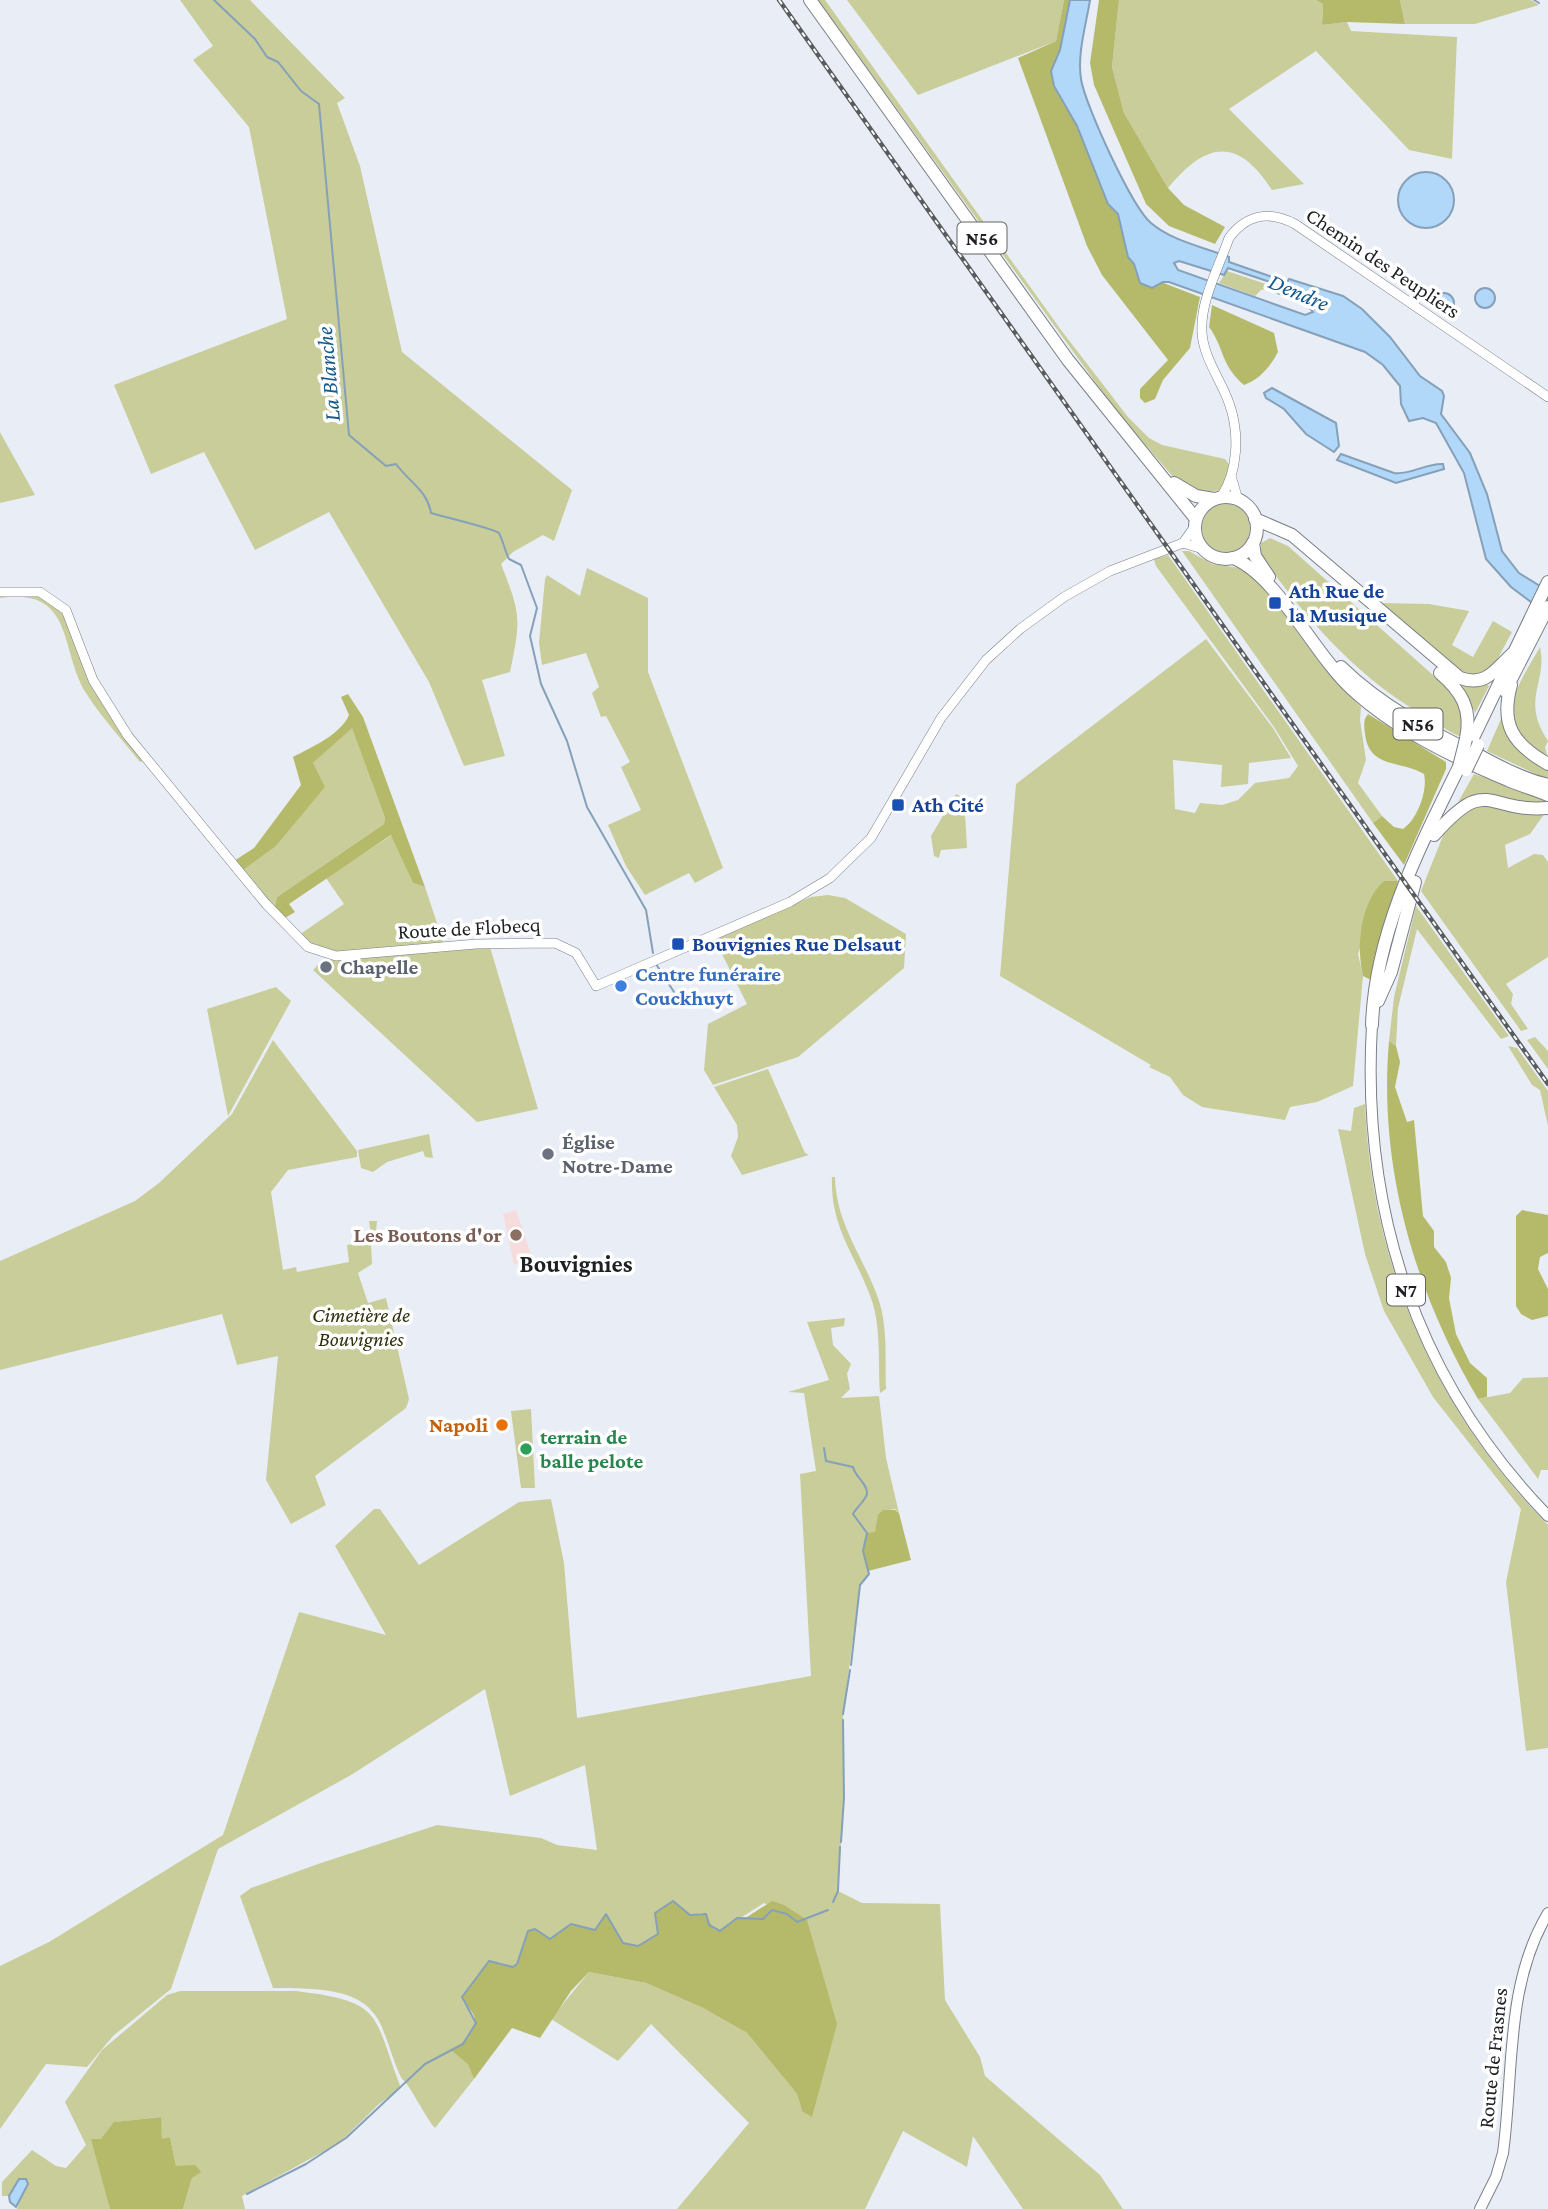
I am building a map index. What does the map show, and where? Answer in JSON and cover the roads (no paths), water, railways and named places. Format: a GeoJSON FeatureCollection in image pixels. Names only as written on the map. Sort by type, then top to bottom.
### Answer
{"type":"FeatureCollection","features":[{"type":"Feature","properties":{"kind":"highway","name":"N56"},"geometry":{"type":"LineString","coordinates":[[810,0],[1068,360],[1160,472],[1195,522],[1203,550],[1214,557],[1233,558],[1260,575],[1324,659],[1368,703],[1440,748],[1507,780],[1548,795]]}},
{"type":"Feature","properties":{"kind":"highway","name":"N56"},"geometry":{"type":"LineString","coordinates":[[1160,472],[1187,492],[1238,500]]}},
{"type":"Feature","properties":{"kind":"highway"},"geometry":{"type":"LineString","coordinates":[[1195,522],[1203,507],[1217,498]]}},
{"type":"Feature","properties":{"kind":"highway"},"geometry":{"type":"LineString","coordinates":[[1238,500],[1248,507],[1255,519],[1292,535],[1460,678],[1475,682],[1486,679],[1517,657]]}},
{"type":"Feature","properties":{"kind":"highway","name":"N56"},"geometry":{"type":"LineString","coordinates":[[1255,519],[1254,540],[1258,561],[1312,636],[1365,688],[1428,730],[1501,767],[1548,785]]}},
{"type":"Feature","properties":{"kind":"highway"},"geometry":{"type":"LineString","coordinates":[[1233,558],[1245,553],[1254,540],[1269,532],[1290,540],[1455,687],[1467,708],[1472,742]]}},
{"type":"Feature","properties":{"kind":"highway","name":"N7"},"geometry":{"type":"LineString","coordinates":[[1472,742],[1514,674],[1517,657],[1548,582]]}},
{"type":"Feature","properties":{"kind":"highway","name":"N7"},"geometry":{"type":"LineString","coordinates":[[1372,1025],[1391,972],[1407,905],[1472,742],[1517,657],[1548,607]]}},
{"type":"Feature","properties":{"kind":"highway"},"geometry":{"type":"LineString","coordinates":[[1514,674],[1507,701],[1509,729],[1533,755],[1548,764]]}},
{"type":"Feature","properties":{"kind":"highway"},"geometry":{"type":"LineString","coordinates":[[1372,1025],[1377,977],[1389,928],[1420,848],[1462,768]]}},
{"type":"Feature","properties":{"kind":"highway"},"geometry":{"type":"LineString","coordinates":[[1434,835],[1458,808],[1474,801],[1492,800],[1527,808],[1548,808]]}},
{"type":"Feature","properties":{"kind":"main road","name":"N7"},"geometry":{"type":"LineString","coordinates":[[1372,1025],[1370,1087],[1374,1150],[1381,1200],[1403,1281],[1420,1328],[1453,1393],[1496,1458],[1548,1516]]}},
{"type":"Feature","properties":{"kind":"main road","name":"Route de Frasnes"},"geometry":{"type":"LineString","coordinates":[[1480,2209],[1496,2177],[1503,2153],[1517,2001],[1524,1962],[1548,1913]]}},
{"type":"Feature","properties":{"kind":"street","name":"Chemin des Peupliers"},"geometry":{"type":"LineString","coordinates":[[1238,500],[1232,479],[1234,426],[1229,403],[1205,349],[1202,323],[1229,238],[1238,227],[1255,217],[1265,215],[1286,219],[1548,397]]}},
{"type":"Feature","properties":{"kind":"street","name":"Chemin des Peupliers"},"geometry":{"type":"LineString","coordinates":[[1217,498],[1232,479]]}},
{"type":"Feature","properties":{"kind":"street"},"geometry":{"type":"LineString","coordinates":[[1195,522],[1183,543],[1203,550]]}},
{"type":"Feature","properties":{"kind":"street","name":"Route de Flobecq"},"geometry":{"type":"LineString","coordinates":[[0,592],[40,592],[66,610],[93,680],[128,736],[266,904],[308,947],[336,956],[476,944],[555,943],[576,953],[596,986],[790,902],[830,878],[871,838],[941,718],[972,674],[993,653],[1020,629],[1085,584],[1183,543]]}},
{"type":"Feature","properties":{"kind":"water","name":"Dendre"},"geometry":{"type":"Polygon","coordinates":[[[1070,0],[1090,0],[1080,60],[1084,92],[1122,177],[1151,223],[1178,239],[1229,257],[1229,262],[1287,282],[1289,279],[1343,296],[1362,309],[1390,337],[1420,376],[1442,391],[1444,396],[1441,414],[1470,453],[1487,494],[1502,551],[1519,573],[1548,591],[1548,615],[1511,587],[1486,559],[1464,473],[1436,423],[1423,418],[1409,421],[1401,404],[1400,386],[1383,365],[1365,352],[1169,282],[1152,288],[1140,283],[1134,264],[1128,257],[1118,214],[1108,204],[1077,126],[1054,86],[1051,71],[1060,50],[1070,0]],[[1179,261],[1174,263],[1178,270],[1305,315],[1313,312],[1308,306],[1268,289],[1270,285],[1284,290],[1285,287],[1228,268],[1224,275],[1179,261]]]}},
{"type":"Feature","properties":{"kind":"water"},"geometry":{"type":"Polygon","coordinates":[[[1426,172],[1437,174],[1446,180],[1452,189],[1452,211],[1446,220],[1437,226],[1426,228],[1415,226],[1406,220],[1400,211],[1398,200],[1400,189],[1406,180],[1415,174],[1426,172]]]}},
{"type":"Feature","properties":{"kind":"water"},"geometry":{"type":"Polygon","coordinates":[[[1485,288],[1492,291],[1495,298],[1492,305],[1485,308],[1478,305],[1475,298],[1478,291],[1485,288]]]}},
{"type":"Feature","properties":{"kind":"water"},"geometry":{"type":"Polygon","coordinates":[[[1444,293],[1451,296],[1454,303],[1451,310],[1444,313],[1437,310],[1434,303],[1437,296],[1444,293]]]}},
{"type":"Feature","properties":{"kind":"water"},"geometry":{"type":"Polygon","coordinates":[[[1272,388],[1336,423],[1339,446],[1334,452],[1306,434],[1284,409],[1266,398],[1264,393],[1272,388]]]}},
{"type":"Feature","properties":{"kind":"water"},"geometry":{"type":"Polygon","coordinates":[[[1341,454],[1394,473],[1437,464],[1443,464],[1444,469],[1396,483],[1337,460],[1341,454]]]}},
{"type":"Feature","properties":{"kind":"water"},"geometry":{"type":"Polygon","coordinates":[[[19,2179],[26,2179],[28,2184],[16,2207],[10,2202],[9,2196],[19,2179]]]}},
{"type":"Feature","properties":{"kind":"waterway","name":"La Blanche"},"geometry":{"type":"LineString","coordinates":[[214,0],[255,39],[267,57],[278,62],[301,91],[319,104],[349,435],[386,466],[396,464],[422,492],[431,513],[496,531],[509,559],[521,565],[537,608],[530,636],[541,684],[567,741],[587,807],[646,910],[653,953]]}},
{"type":"Feature","properties":{"kind":"waterway"},"geometry":{"type":"LineString","coordinates":[[1534,0],[1539,3]]}},
{"type":"Feature","properties":{"kind":"waterway","name":"La Blanche"},"geometry":{"type":"LineString","coordinates":[[656,964],[674,992]]}},
{"type":"Feature","properties":{"kind":"waterway"},"geometry":{"type":"LineString","coordinates":[[824,1448],[826,1461],[853,1467],[867,1490],[866,1497],[853,1514],[867,1533],[863,1551],[869,1574],[860,1585],[851,1665]]}},
{"type":"Feature","properties":{"kind":"waterway"},"geometry":{"type":"LineString","coordinates":[[843,1714],[850,1670]]}},
{"type":"Feature","properties":{"kind":"waterway"},"geometry":{"type":"LineString","coordinates":[[841,1842],[844,1798],[843,1720]]}},
{"type":"Feature","properties":{"kind":"waterway"},"geometry":{"type":"LineString","coordinates":[[833,1902],[838,1891],[840,1847]]}},
{"type":"Feature","properties":{"kind":"waterway"},"geometry":{"type":"LineString","coordinates":[[247,2194],[306,2164],[346,2138],[425,2064],[463,2044],[476,2023],[462,1997],[489,1961],[513,1967],[517,1964],[528,1931],[535,1929],[550,1939],[571,1924],[595,1930],[606,1914],[623,1943],[638,1946],[658,1934],[655,1913],[673,1901],[690,1915],[706,1914],[709,1925],[720,1931],[737,1918],[763,1919],[772,1910],[787,1914],[797,1922],[828,1910]]}},
{"type":"Feature","properties":{"kind":"railway"},"geometry":{"type":"LineString","coordinates":[[779,0],[1548,1084]]}},
{"type":"Feature","properties":{"kind":"place","name":"Ath Rue de la Musique"},"geometry":{"type":"Point","coordinates":[1275,603]}},
{"type":"Feature","properties":{"kind":"place","name":"Ath Cité"},"geometry":{"type":"Point","coordinates":[898,805]}},
{"type":"Feature","properties":{"kind":"place","name":"Bouvignies Rue Delsaut"},"geometry":{"type":"Point","coordinates":[678,944]}},
{"type":"Feature","properties":{"kind":"place","name":"Chapelle"},"geometry":{"type":"Point","coordinates":[326,967]}},
{"type":"Feature","properties":{"kind":"place","name":"Centre funéraire Couckhuyt"},"geometry":{"type":"Point","coordinates":[621,986]}},
{"type":"Feature","properties":{"kind":"place","name":"Église Notre-Dame"},"geometry":{"type":"Point","coordinates":[548,1154]}},
{"type":"Feature","properties":{"kind":"place","name":"Les Boutons d'or"},"geometry":{"type":"Point","coordinates":[516,1235]}},
{"type":"Feature","properties":{"kind":"place","name":"Napoli"},"geometry":{"type":"Point","coordinates":[502,1425]}},
{"type":"Feature","properties":{"kind":"place","name":"terrain de balle pelote"},"geometry":{"type":"Point","coordinates":[526,1449]}},
{"type":"Feature","properties":{"kind":"district","name":"Bouvignies"},"geometry":{"type":"Point","coordinates":[576,1263]}},
{"type":"Feature","properties":{"kind":"park label","name":"Cimetière de Bouvignies"},"geometry":{"type":"Point","coordinates":[361,1327]}}]}
